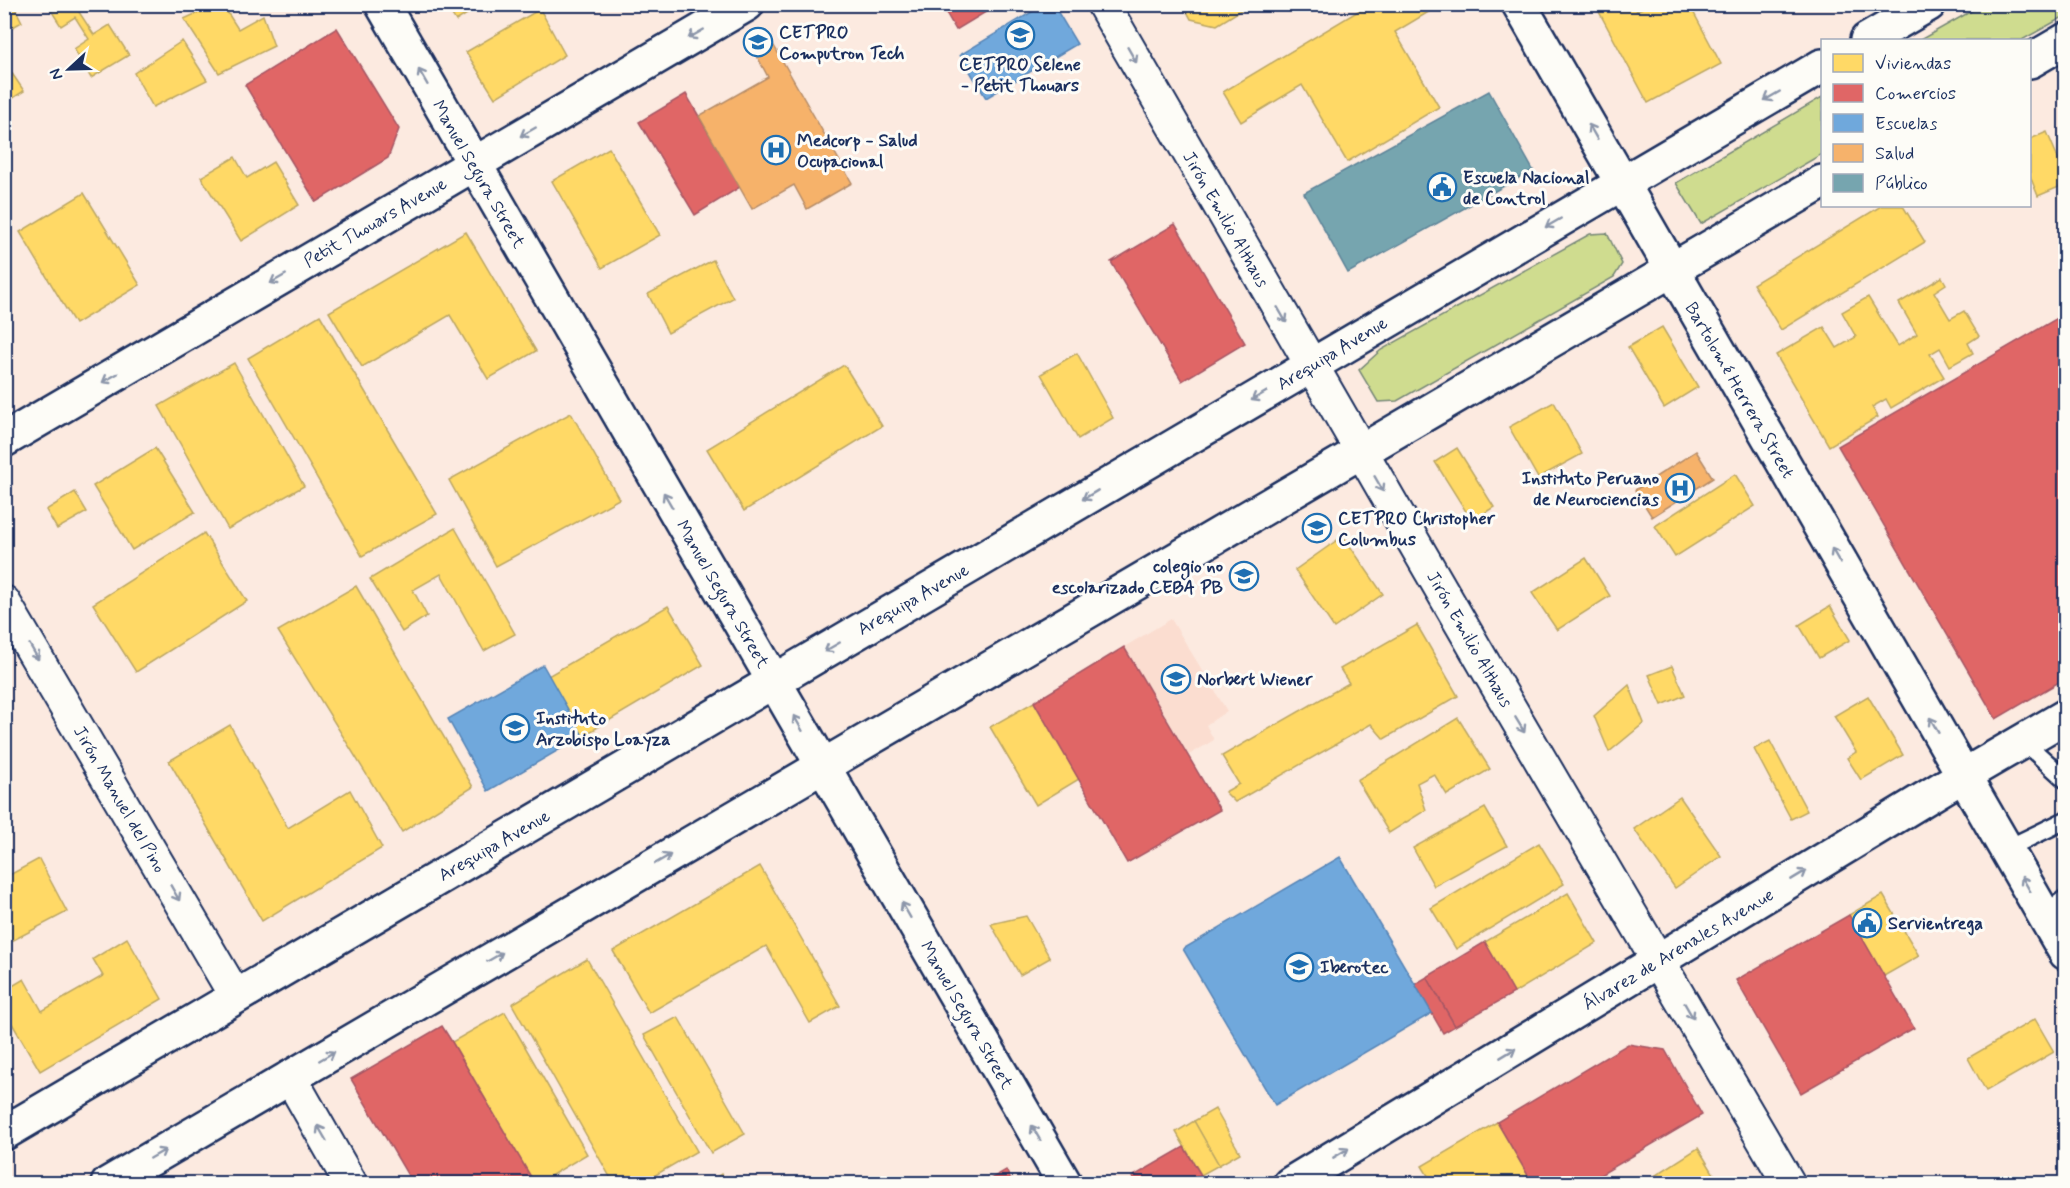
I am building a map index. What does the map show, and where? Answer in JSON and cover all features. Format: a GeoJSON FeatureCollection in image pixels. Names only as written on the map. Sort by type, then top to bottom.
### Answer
{"type":"FeatureCollection","features":[{"type":"Feature","properties":{"kind":"main road","name":"Manuel Segura Street"},"geometry":{"type":"LineString","coordinates":[[382,4],[1065,1184]]}},
{"type":"Feature","properties":{"kind":"main road","name":"Petit Thouars Avenue"},"geometry":{"type":"LineString","coordinates":[[4,440],[747,4]]}},
{"type":"Feature","properties":{"kind":"main road","name":"Bartolomé Herrera Street"},"geometry":{"type":"LineString","coordinates":[[1519,4],[2006,849],[2054,906],[2066,953]]}},
{"type":"Feature","properties":{"kind":"main road"},"geometry":{"type":"LineString","coordinates":[[1869,39],[1929,4]]}},
{"type":"Feature","properties":{"kind":"main road"},"geometry":{"type":"LineString","coordinates":[[2031,60],[2066,40]]}},
{"type":"Feature","properties":{"kind":"main road","name":"Arequipa Avenue"},"geometry":{"type":"LineString","coordinates":[[4,1132],[1821,67]]}},
{"type":"Feature","properties":{"kind":"main road"},"geometry":{"type":"LineString","coordinates":[[108,1184],[1821,183]]}},
{"type":"Feature","properties":{"kind":"main road","name":"Álvarez de Arenales Avenue"},"geometry":{"type":"LineString","coordinates":[[1290,1184],[1964,775],[2066,716]]}},
{"type":"Feature","properties":{"kind":"street","name":"Jirón Emilio Althaus"},"geometry":{"type":"LineString","coordinates":[[1102,4],[1789,1184]]}},
{"type":"Feature","properties":{"kind":"street","name":"Jirón Manuel del Pino"},"geometry":{"type":"LineString","coordinates":[[4,602],[236,996]]}},
{"type":"Feature","properties":{"kind":"street"},"geometry":{"type":"LineString","coordinates":[[290,1077],[351,1184]]}},
{"type":"Feature","properties":{"kind":"lane"},"geometry":{"type":"LineString","coordinates":[[2023,741],[2066,780]]}},
{"type":"Feature","properties":{"kind":"lane"},"geometry":{"type":"LineString","coordinates":[[2006,849],[2066,820]]}},
{"type":"Feature","properties":{"kind":"shaded area","name":"Norbert Wiener"},"geometry":{"type":"Polygon","coordinates":[[[1171,619],[1227,711],[1206,725],[1214,740],[1189,755],[1124,647],[1171,619]]]}},
{"type":"Feature","properties":{"kind":"green space"},"geometry":{"type":"Polygon","coordinates":[[[1982,5],[2065,5],[2065,16],[2024,39],[1922,39],[1982,5]]]}},
{"type":"Feature","properties":{"kind":"green space"},"geometry":{"type":"Polygon","coordinates":[[[1821,98],[1821,155],[1701,224],[1676,183],[1821,98]]]}},
{"type":"Feature","properties":{"kind":"green space"},"geometry":{"type":"Polygon","coordinates":[[[1607,233],[1622,264],[1614,277],[1397,401],[1378,402],[1359,370],[1381,350],[1590,234],[1607,233]]]}},
{"type":"Feature","properties":{"kind":"building: Viviendas"},"geometry":{"type":"Polygon","coordinates":[[[4,4],[13,4],[22,22],[4,32],[4,4]]]}},
{"type":"Feature","properties":{"kind":"building: Viviendas"},"geometry":{"type":"Polygon","coordinates":[[[47,4],[84,4],[77,9],[94,35],[110,25],[129,55],[91,78],[74,49],[89,39],[75,17],[61,26],[47,4]]]}},
{"type":"Feature","properties":{"kind":"building: Viviendas"},"geometry":{"type":"Polygon","coordinates":[[[217,4],[222,4],[238,29],[263,15],[274,46],[219,73],[184,19],[217,4]]]}},
{"type":"Feature","properties":{"kind":"building: Viviendas"},"geometry":{"type":"Polygon","coordinates":[[[445,4],[483,4],[456,21],[445,4]]]}},
{"type":"Feature","properties":{"kind":"building: Viviendas"},"geometry":{"type":"Polygon","coordinates":[[[1183,4],[1251,4],[1217,25],[1191,19],[1183,4]]]}},
{"type":"Feature","properties":{"kind":"building: Viviendas"},"geometry":{"type":"Polygon","coordinates":[[[1370,4],[1442,4],[1395,32],[1439,107],[1347,162],[1302,85],[1241,122],[1223,92],[1370,4]]]}},
{"type":"Feature","properties":{"kind":"building: Viviendas"},"geometry":{"type":"Polygon","coordinates":[[[1603,4],[1633,4],[1637,11],[1649,4],[1689,4],[1721,64],[1648,103],[1597,8],[1603,4]]]}},
{"type":"Feature","properties":{"kind":"building: Viviendas"},"geometry":{"type":"Polygon","coordinates":[[[540,9],[565,55],[495,98],[466,52],[540,9]]]}},
{"type":"Feature","properties":{"kind":"building: Viviendas"},"geometry":{"type":"Polygon","coordinates":[[[182,41],[207,80],[153,107],[134,73],[182,41]]]}},
{"type":"Feature","properties":{"kind":"building: Viviendas"},"geometry":{"type":"Polygon","coordinates":[[[11,72],[24,91],[4,104],[4,76],[11,72]]]}},
{"type":"Feature","properties":{"kind":"building: Viviendas"},"geometry":{"type":"Polygon","coordinates":[[[2047,132],[2066,177],[2066,184],[2038,196],[2031,178],[2031,139],[2047,132]]]}},
{"type":"Feature","properties":{"kind":"building: Viviendas"},"geometry":{"type":"Polygon","coordinates":[[[609,148],[660,235],[602,268],[552,181],[609,148]]]}},
{"type":"Feature","properties":{"kind":"building: Viviendas"},"geometry":{"type":"Polygon","coordinates":[[[235,157],[247,178],[273,162],[299,205],[241,241],[201,177],[235,157]]]}},
{"type":"Feature","properties":{"kind":"building: Viviendas"},"geometry":{"type":"Polygon","coordinates":[[[84,193],[140,285],[75,324],[20,232],[84,193]]]}},
{"type":"Feature","properties":{"kind":"building: Viviendas"},"geometry":{"type":"Polygon","coordinates":[[[1879,207],[1904,207],[1925,242],[1781,330],[1753,284],[1879,207]]]}},
{"type":"Feature","properties":{"kind":"building: Viviendas"},"geometry":{"type":"Polygon","coordinates":[[[466,232],[536,351],[488,379],[450,315],[362,367],[329,312],[466,232]]]}},
{"type":"Feature","properties":{"kind":"building: Viviendas"},"geometry":{"type":"Polygon","coordinates":[[[713,260],[733,298],[668,333],[648,294],[713,260]]]}},
{"type":"Feature","properties":{"kind":"building: Viviendas"},"geometry":{"type":"Polygon","coordinates":[[[1942,277],[1946,284],[1934,292],[1950,319],[1964,311],[1979,336],[1968,343],[1973,353],[1950,366],[1940,348],[1930,354],[1944,377],[1891,408],[1886,399],[1872,407],[1878,417],[1829,446],[1776,355],[1824,327],[1837,348],[1856,337],[1842,312],[1868,297],[1898,346],[1917,334],[1899,303],[1942,277]]]}},
{"type":"Feature","properties":{"kind":"building: Viviendas"},"geometry":{"type":"Polygon","coordinates":[[[320,315],[437,514],[362,556],[248,358],[320,315]]]}},
{"type":"Feature","properties":{"kind":"building: Viviendas"},"geometry":{"type":"Polygon","coordinates":[[[1662,327],[1698,387],[1664,408],[1628,347],[1662,327]]]}},
{"type":"Feature","properties":{"kind":"building: Viviendas"},"geometry":{"type":"Polygon","coordinates":[[[1077,353],[1113,418],[1078,439],[1041,374],[1077,353]]]}},
{"type":"Feature","properties":{"kind":"building: Viviendas"},"geometry":{"type":"Polygon","coordinates":[[[234,363],[304,486],[228,529],[159,406],[234,363]]]}},
{"type":"Feature","properties":{"kind":"building: Viviendas"},"geometry":{"type":"Polygon","coordinates":[[[844,365],[882,426],[744,511],[707,449],[844,365]]]}},
{"type":"Feature","properties":{"kind":"building: Viviendas"},"geometry":{"type":"Polygon","coordinates":[[[1554,402],[1582,454],[1538,478],[1509,427],[1554,402]]]}},
{"type":"Feature","properties":{"kind":"building: Viviendas"},"geometry":{"type":"Polygon","coordinates":[[[571,413],[619,499],[496,566],[449,480],[571,413]]]}},
{"type":"Feature","properties":{"kind":"building: Viviendas"},"geometry":{"type":"Polygon","coordinates":[[[155,448],[195,512],[132,550],[93,486],[155,448]]]}},
{"type":"Feature","properties":{"kind":"building: Viviendas"},"geometry":{"type":"Polygon","coordinates":[[[1457,448],[1494,507],[1472,521],[1435,462],[1457,448]]]}},
{"type":"Feature","properties":{"kind":"building: Viviendas"},"geometry":{"type":"Polygon","coordinates":[[[1735,474],[1755,506],[1675,557],[1655,526],[1735,474]]]}},
{"type":"Feature","properties":{"kind":"building: Viviendas"},"geometry":{"type":"Polygon","coordinates":[[[75,492],[87,512],[57,529],[46,510],[75,492]]]}},
{"type":"Feature","properties":{"kind":"building: Viviendas"},"geometry":{"type":"Polygon","coordinates":[[[455,528],[515,634],[484,651],[441,574],[413,590],[427,616],[402,632],[370,579],[455,528]]]}},
{"type":"Feature","properties":{"kind":"building: Viviendas"},"geometry":{"type":"Polygon","coordinates":[[[204,533],[247,601],[136,672],[93,604],[204,533]]]}},
{"type":"Feature","properties":{"kind":"building: Viviendas"},"geometry":{"type":"Polygon","coordinates":[[[1343,536],[1383,594],[1334,628],[1295,570],[1343,536]]]}},
{"type":"Feature","properties":{"kind":"building: Viviendas"},"geometry":{"type":"Polygon","coordinates":[[[1586,558],[1610,596],[1557,630],[1532,593],[1586,558]]]}},
{"type":"Feature","properties":{"kind":"building: Viviendas"},"geometry":{"type":"Polygon","coordinates":[[[356,586],[473,787],[402,832],[278,631],[356,586]]]}},
{"type":"Feature","properties":{"kind":"building: Viviendas"},"geometry":{"type":"Polygon","coordinates":[[[668,606],[703,665],[583,736],[548,676],[668,606]]]}},
{"type":"Feature","properties":{"kind":"building: Viviendas"},"geometry":{"type":"Polygon","coordinates":[[[1830,606],[1850,640],[1819,658],[1799,625],[1830,606]]]}},
{"type":"Feature","properties":{"kind":"building: Viviendas"},"geometry":{"type":"Polygon","coordinates":[[[1417,625],[1458,696],[1384,739],[1371,724],[1235,802],[1225,792],[1239,784],[1222,756],[1349,683],[1340,669],[1417,625]]]}},
{"type":"Feature","properties":{"kind":"building: Viviendas"},"geometry":{"type":"Polygon","coordinates":[[[1672,666],[1685,695],[1662,705],[1649,675],[1672,666]]]}},
{"type":"Feature","properties":{"kind":"building: Viviendas"},"geometry":{"type":"Polygon","coordinates":[[[1629,685],[1644,723],[1609,752],[1594,716],[1629,685]]]}},
{"type":"Feature","properties":{"kind":"building: Viviendas"},"geometry":{"type":"Polygon","coordinates":[[[1868,696],[1903,755],[1861,780],[1847,758],[1856,752],[1834,716],[1868,696]]]}},
{"type":"Feature","properties":{"kind":"building: Viviendas"},"geometry":{"type":"Polygon","coordinates":[[[1034,702],[1079,779],[1036,805],[990,727],[1034,702]]]}},
{"type":"Feature","properties":{"kind":"building: Viviendas"},"geometry":{"type":"Polygon","coordinates":[[[1458,718],[1490,769],[1447,795],[1434,774],[1417,783],[1426,810],[1389,833],[1357,780],[1458,718]]]}},
{"type":"Feature","properties":{"kind":"building: Viviendas"},"geometry":{"type":"Polygon","coordinates":[[[230,725],[288,828],[350,790],[382,848],[262,921],[169,761],[230,725]]]}},
{"type":"Feature","properties":{"kind":"building: Viviendas"},"geometry":{"type":"Polygon","coordinates":[[[1770,741],[1807,811],[1791,819],[1754,749],[1770,741]]]}},
{"type":"Feature","properties":{"kind":"building: Viviendas"},"geometry":{"type":"Polygon","coordinates":[[[1680,797],[1721,856],[1675,888],[1634,829],[1680,797]]]}},
{"type":"Feature","properties":{"kind":"building: Viviendas"},"geometry":{"type":"Polygon","coordinates":[[[1485,808],[1507,846],[1434,886],[1413,848],[1485,808]]]}},
{"type":"Feature","properties":{"kind":"building: Viviendas"},"geometry":{"type":"Polygon","coordinates":[[[1539,843],[1564,884],[1456,949],[1431,908],[1539,843]]]}},
{"type":"Feature","properties":{"kind":"building: Viviendas"},"geometry":{"type":"Polygon","coordinates":[[[39,859],[67,912],[4,945],[4,878],[39,859]]]}},
{"type":"Feature","properties":{"kind":"building: Viviendas"},"geometry":{"type":"Polygon","coordinates":[[[760,866],[840,1006],[810,1023],[766,946],[649,1013],[613,951],[760,866]]]}},
{"type":"Feature","properties":{"kind":"building: Viviendas"},"geometry":{"type":"Polygon","coordinates":[[[1568,893],[1597,943],[1514,993],[1485,942],[1568,893]]]}},
{"type":"Feature","properties":{"kind":"building: Viviendas"},"geometry":{"type":"Polygon","coordinates":[[[1883,895],[1919,956],[1884,976],[1849,915],[1883,895]]]}},
{"type":"Feature","properties":{"kind":"building: Viviendas"},"geometry":{"type":"Polygon","coordinates":[[[1026,916],[1050,958],[1020,975],[991,924],[1026,916]]]}},
{"type":"Feature","properties":{"kind":"building: Viviendas"},"geometry":{"type":"Polygon","coordinates":[[[127,938],[162,999],[40,1071],[4,1010],[4,991],[24,979],[42,1011],[103,976],[93,959],[127,938]]]}},
{"type":"Feature","properties":{"kind":"building: Viviendas"},"geometry":{"type":"Polygon","coordinates":[[[587,959],[697,1151],[640,1184],[614,1184],[512,1004],[587,959]]]}},
{"type":"Feature","properties":{"kind":"building: Viviendas"},"geometry":{"type":"Polygon","coordinates":[[[505,1012],[587,1154],[537,1184],[452,1042],[505,1012]]]}},
{"type":"Feature","properties":{"kind":"building: Viviendas"},"geometry":{"type":"Polygon","coordinates":[[[678,1017],[745,1134],[711,1153],[644,1035],[678,1017]]]}},
{"type":"Feature","properties":{"kind":"building: Viviendas"},"geometry":{"type":"Polygon","coordinates":[[[2035,1019],[2054,1052],[1986,1091],[1968,1058],[2035,1019]]]}},
{"type":"Feature","properties":{"kind":"building: Viviendas"},"geometry":{"type":"Polygon","coordinates":[[[1215,1109],[1240,1153],[1219,1165],[1194,1121],[1215,1109]]]}},
{"type":"Feature","properties":{"kind":"building: Viviendas"},"geometry":{"type":"Polygon","coordinates":[[[1194,1121],[1219,1165],[1201,1175],[1176,1132],[1194,1121]]]}},
{"type":"Feature","properties":{"kind":"building: Viviendas"},"geometry":{"type":"Polygon","coordinates":[[[1497,1122],[1533,1184],[1433,1184],[1422,1166],[1497,1122]]]}},
{"type":"Feature","properties":{"kind":"building: Viviendas"},"geometry":{"type":"Polygon","coordinates":[[[1698,1148],[1720,1184],[1642,1184],[1698,1148]]]}},
{"type":"Feature","properties":{"kind":"building: Viviendas"},"geometry":{"type":"Polygon","coordinates":[[[721,1174],[727,1184],[706,1184],[721,1174]]]}},
{"type":"Feature","properties":{"kind":"building: Comercios"},"geometry":{"type":"Polygon","coordinates":[[[941,4],[999,4],[956,30],[941,4]]]}},
{"type":"Feature","properties":{"kind":"building: Comercios"},"geometry":{"type":"Polygon","coordinates":[[[337,28],[399,129],[388,158],[316,202],[245,85],[337,28]]]}},
{"type":"Feature","properties":{"kind":"building: Comercios"},"geometry":{"type":"Polygon","coordinates":[[[686,94],[740,187],[695,215],[639,122],[686,94]]]}},
{"type":"Feature","properties":{"kind":"building: Comercios"},"geometry":{"type":"Polygon","coordinates":[[[1175,224],[1245,343],[1182,381],[1111,262],[1175,224]]]}},
{"type":"Feature","properties":{"kind":"building: Comercios"},"geometry":{"type":"Polygon","coordinates":[[[2066,313],[2066,678],[1996,719],[1838,446],[2066,313]]]}},
{"type":"Feature","properties":{"kind":"building: Comercios"},"geometry":{"type":"Polygon","coordinates":[[[1124,647],[1220,810],[1127,863],[1034,702],[1124,647]]]}},
{"type":"Feature","properties":{"kind":"building: Comercios"},"geometry":{"type":"Polygon","coordinates":[[[1849,915],[1914,1028],[1801,1093],[1736,980],[1849,915]]]}},
{"type":"Feature","properties":{"kind":"building: Comercios"},"geometry":{"type":"Polygon","coordinates":[[[1485,942],[1514,993],[1455,1026],[1427,977],[1485,942]]]}},
{"type":"Feature","properties":{"kind":"building: Comercios"},"geometry":{"type":"Polygon","coordinates":[[[1427,977],[1455,1026],[1443,1033],[1415,984],[1427,977]]]}},
{"type":"Feature","properties":{"kind":"building: Comercios"},"geometry":{"type":"Polygon","coordinates":[[[442,1026],[535,1184],[413,1184],[351,1079],[442,1026]]]}},
{"type":"Feature","properties":{"kind":"building: Comercios"},"geometry":{"type":"Polygon","coordinates":[[[1628,1044],[1665,1050],[1702,1115],[1585,1184],[1533,1184],[1497,1122],[1628,1044]]]}},
{"type":"Feature","properties":{"kind":"building: Comercios"},"geometry":{"type":"Polygon","coordinates":[[[1184,1147],[1201,1175],[1187,1184],[1136,1184],[1132,1177],[1184,1147]]]}},
{"type":"Feature","properties":{"kind":"building: Comercios"},"geometry":{"type":"Polygon","coordinates":[[[1006,1170],[1013,1184],[982,1184],[1006,1170]]]}},
{"type":"Feature","properties":{"kind":"building: Escuelas"},"geometry":{"type":"Polygon","coordinates":[[[1045,4],[1053,4],[1077,44],[986,98],[960,55],[1045,4]]]}},
{"type":"Feature","properties":{"kind":"building: Escuelas","name":"Instituto Arzobispo Loayza"},"geometry":{"type":"Polygon","coordinates":[[[543,665],[583,736],[488,791],[448,719],[543,665]]]}},
{"type":"Feature","properties":{"kind":"building: Escuelas","name":"Iberotec"},"geometry":{"type":"Polygon","coordinates":[[[1340,857],[1432,1013],[1275,1105],[1183,949],[1340,857]]]}},
{"type":"Feature","properties":{"kind":"building: Salud","name":"Medcorp - Salud Ocupacional"},"geometry":{"type":"Polygon","coordinates":[[[774,46],[852,183],[807,209],[794,185],[752,209],[699,116],[768,77],[757,56],[774,46]]]}},
{"type":"Feature","properties":{"kind":"building: Salud"},"geometry":{"type":"Polygon","coordinates":[[[1696,451],[1713,478],[1652,517],[1635,490],[1696,451]]]}},
{"type":"Feature","properties":{"kind":"building: Público"},"geometry":{"type":"Polygon","coordinates":[[[1489,91],[1533,170],[1348,273],[1304,193],[1489,91]]]}},
{"type":"Feature","properties":{"kind":"place","name":"CETPRO Selene - Petit Thouars"},"geometry":{"type":"Point","coordinates":[1020,35]}},
{"type":"Feature","properties":{"kind":"place","name":"CETPRO Computron Tech"},"geometry":{"type":"Point","coordinates":[758,42]}},
{"type":"Feature","properties":{"kind":"place","name":"Medcorp - Salud Ocupacional"},"geometry":{"type":"Point","coordinates":[776,150]}},
{"type":"Feature","properties":{"kind":"place","name":"Escuela Nacional de Control"},"geometry":{"type":"Point","coordinates":[1442,187]}},
{"type":"Feature","properties":{"kind":"place","name":"Instituto Peruano de Neurociencias"},"geometry":{"type":"Point","coordinates":[1680,488]}},
{"type":"Feature","properties":{"kind":"place","name":"CETPRO Christopher Columbus"},"geometry":{"type":"Point","coordinates":[1317,528]}},
{"type":"Feature","properties":{"kind":"place","name":"colegio no escolarizado CEBA PB"},"geometry":{"type":"Point","coordinates":[1244,576]}},
{"type":"Feature","properties":{"kind":"place","name":"Norbert Wiener"},"geometry":{"type":"Point","coordinates":[1176,679]}},
{"type":"Feature","properties":{"kind":"place","name":"Instituto Arzobispo Loayza"},"geometry":{"type":"Point","coordinates":[515,728]}},
{"type":"Feature","properties":{"kind":"place","name":"Servientrega"},"geometry":{"type":"Point","coordinates":[1867,923]}},
{"type":"Feature","properties":{"kind":"place","name":"Iberotec"},"geometry":{"type":"Point","coordinates":[1299,967]}}]}
